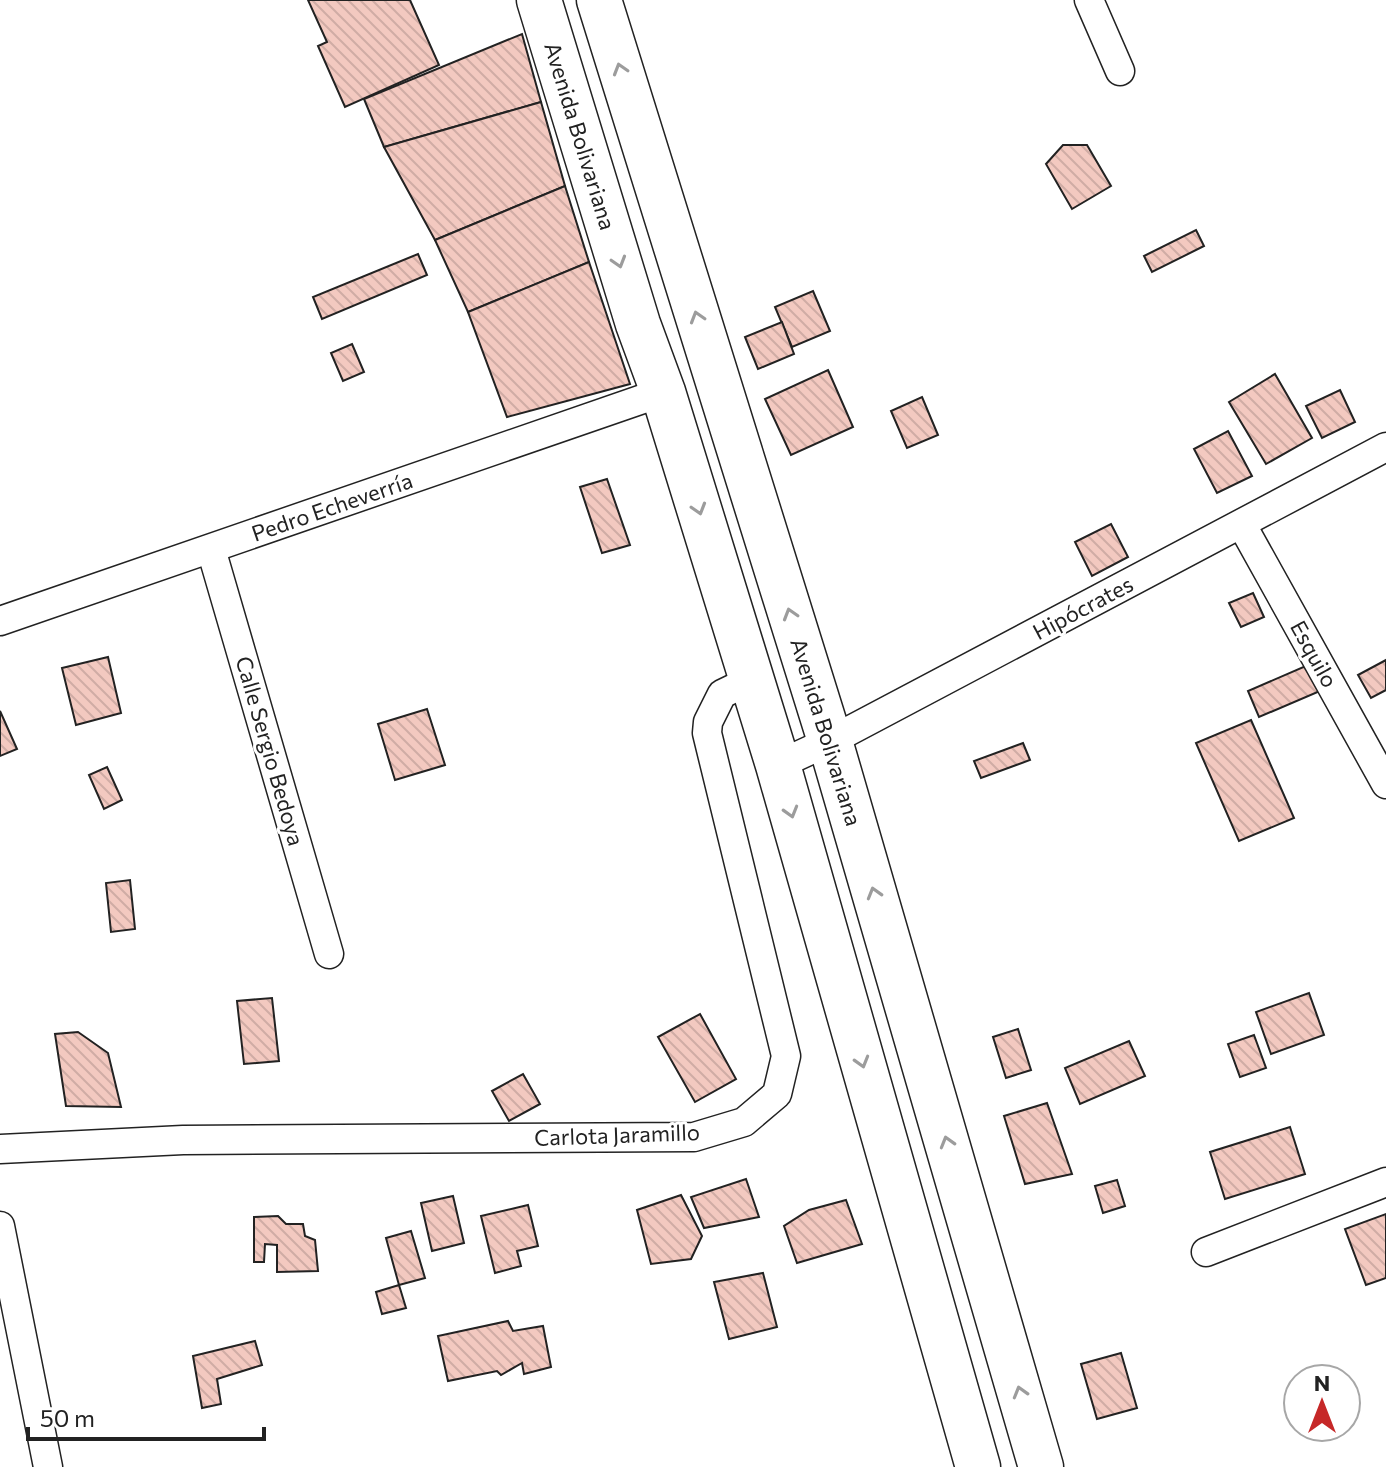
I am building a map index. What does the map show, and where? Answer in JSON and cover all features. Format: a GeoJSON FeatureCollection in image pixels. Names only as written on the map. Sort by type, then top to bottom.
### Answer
{"type":"FeatureCollection","features":[{"type":"Feature","properties":{"kind":"highway","name":"Avenida Bolivariana"},"geometry":{"type":"LineString","coordinates":[[539,0],[778,765],[978,1467]]}},
{"type":"Feature","properties":{"kind":"highway","name":"Avenida Bolivariana"},"geometry":{"type":"LineString","coordinates":[[599,0],[830,741],[1041,1467]]}},
{"type":"Feature","properties":{"kind":"street"},"geometry":{"type":"LineString","coordinates":[[1089,0],[1120,71]]}},
{"type":"Feature","properties":{"kind":"street","name":"Pedro Echeverría"},"geometry":{"type":"LineString","coordinates":[[0,621],[663,392]]}},
{"type":"Feature","properties":{"kind":"street","name":"Hipócrates"},"geometry":{"type":"LineString","coordinates":[[778,765],[830,741],[1386,447]]}},
{"type":"Feature","properties":{"kind":"street","name":"Esquilo"},"geometry":{"type":"LineString","coordinates":[[1242,525],[1386,784]]}},
{"type":"Feature","properties":{"kind":"street","name":"Calle Sergio Bedoya"},"geometry":{"type":"LineString","coordinates":[[211,549],[329,954]]}},
{"type":"Feature","properties":{"kind":"street","name":"Carlota Jaramillo"},"geometry":{"type":"LineString","coordinates":[[0,1149],[183,1140],[694,1137],[744,1122],[777,1094],[786,1056],[707,733],[708,722],[722,694],[751,680]]}},
{"type":"Feature","properties":{"kind":"street"},"geometry":{"type":"LineString","coordinates":[[1206,1252],[1386,1182]]}},
{"type":"Feature","properties":{"kind":"street"},"geometry":{"type":"LineString","coordinates":[[0,1226],[48,1467]]}},
{"type":"Feature","properties":{"kind":"building"},"geometry":{"type":"Polygon","coordinates":[[[308,0],[410,0],[439,65],[345,107],[318,46],[327,42],[308,0]]]}},
{"type":"Feature","properties":{"kind":"building"},"geometry":{"type":"Polygon","coordinates":[[[522,34],[541,102],[384,147],[364,99],[522,34]]]}},
{"type":"Feature","properties":{"kind":"building"},"geometry":{"type":"Polygon","coordinates":[[[541,102],[565,186],[435,240],[384,147],[541,102]]]}},
{"type":"Feature","properties":{"kind":"building"},"geometry":{"type":"Polygon","coordinates":[[[1063,145],[1087,145],[1111,186],[1072,209],[1046,164],[1063,145]]]}},
{"type":"Feature","properties":{"kind":"building"},"geometry":{"type":"Polygon","coordinates":[[[565,186],[589,262],[468,312],[435,240],[565,186]]]}},
{"type":"Feature","properties":{"kind":"building"},"geometry":{"type":"Polygon","coordinates":[[[1196,230],[1204,246],[1152,272],[1144,256],[1196,230]]]}},
{"type":"Feature","properties":{"kind":"building"},"geometry":{"type":"Polygon","coordinates":[[[418,254],[427,275],[322,319],[313,297],[418,254]]]}},
{"type":"Feature","properties":{"kind":"building"},"geometry":{"type":"Polygon","coordinates":[[[589,262],[630,384],[507,417],[468,312],[589,262]]]}},
{"type":"Feature","properties":{"kind":"building"},"geometry":{"type":"Polygon","coordinates":[[[813,291],[830,331],[792,347],[775,307],[813,291]]]}},
{"type":"Feature","properties":{"kind":"building"},"geometry":{"type":"Polygon","coordinates":[[[782,322],[794,354],[758,369],[745,337],[782,322]]]}},
{"type":"Feature","properties":{"kind":"building"},"geometry":{"type":"Polygon","coordinates":[[[352,344],[364,372],[343,381],[331,353],[352,344]]]}},
{"type":"Feature","properties":{"kind":"building"},"geometry":{"type":"Polygon","coordinates":[[[828,370],[853,427],[791,455],[765,399],[828,370]]]}},
{"type":"Feature","properties":{"kind":"building"},"geometry":{"type":"Polygon","coordinates":[[[1275,374],[1312,438],[1266,464],[1229,402],[1275,374]]]}},
{"type":"Feature","properties":{"kind":"building"},"geometry":{"type":"Polygon","coordinates":[[[1340,390],[1355,422],[1322,438],[1306,406],[1340,390]]]}},
{"type":"Feature","properties":{"kind":"building"},"geometry":{"type":"Polygon","coordinates":[[[922,397],[938,435],[907,448],[891,411],[922,397]]]}},
{"type":"Feature","properties":{"kind":"building"},"geometry":{"type":"Polygon","coordinates":[[[1228,431],[1252,476],[1217,493],[1194,449],[1228,431]]]}},
{"type":"Feature","properties":{"kind":"building"},"geometry":{"type":"Polygon","coordinates":[[[607,479],[630,545],[602,553],[580,487],[607,479]]]}},
{"type":"Feature","properties":{"kind":"building"},"geometry":{"type":"Polygon","coordinates":[[[1111,524],[1128,557],[1092,576],[1075,542],[1111,524]]]}},
{"type":"Feature","properties":{"kind":"building"},"geometry":{"type":"Polygon","coordinates":[[[1253,593],[1264,617],[1241,627],[1229,603],[1253,593]]]}},
{"type":"Feature","properties":{"kind":"building"},"geometry":{"type":"Polygon","coordinates":[[[108,657],[121,713],[76,725],[62,668],[108,657]]]}},
{"type":"Feature","properties":{"kind":"building"},"geometry":{"type":"Polygon","coordinates":[[[1386,660],[1386,690],[1371,698],[1358,675],[1386,660]]]}},
{"type":"Feature","properties":{"kind":"building"},"geometry":{"type":"Polygon","coordinates":[[[1308,665],[1320,691],[1259,717],[1248,691],[1308,665]]]}},
{"type":"Feature","properties":{"kind":"building"},"geometry":{"type":"Polygon","coordinates":[[[427,709],[445,765],[395,780],[378,724],[427,709]]]}},
{"type":"Feature","properties":{"kind":"building"},"geometry":{"type":"Polygon","coordinates":[[[0,711],[17,749],[0,756],[0,711]]]}},
{"type":"Feature","properties":{"kind":"building"},"geometry":{"type":"Polygon","coordinates":[[[1251,720],[1294,818],[1239,841],[1196,743],[1251,720]]]}},
{"type":"Feature","properties":{"kind":"building"},"geometry":{"type":"Polygon","coordinates":[[[1023,743],[1030,760],[981,778],[974,761],[1023,743]]]}},
{"type":"Feature","properties":{"kind":"building"},"geometry":{"type":"Polygon","coordinates":[[[107,767],[122,800],[104,809],[89,775],[107,767]]]}},
{"type":"Feature","properties":{"kind":"building"},"geometry":{"type":"Polygon","coordinates":[[[130,880],[135,929],[111,932],[106,883],[130,880]]]}},
{"type":"Feature","properties":{"kind":"building"},"geometry":{"type":"Polygon","coordinates":[[[1309,993],[1324,1035],[1271,1054],[1256,1012],[1309,993]]]}},
{"type":"Feature","properties":{"kind":"building"},"geometry":{"type":"Polygon","coordinates":[[[272,998],[279,1061],[244,1064],[237,1001],[272,998]]]}},
{"type":"Feature","properties":{"kind":"building"},"geometry":{"type":"Polygon","coordinates":[[[700,1014],[736,1079],[695,1102],[658,1037],[700,1014]]]}},
{"type":"Feature","properties":{"kind":"building"},"geometry":{"type":"Polygon","coordinates":[[[1018,1029],[1031,1070],[1006,1078],[993,1037],[1018,1029]]]}},
{"type":"Feature","properties":{"kind":"building"},"geometry":{"type":"Polygon","coordinates":[[[78,1032],[108,1053],[121,1107],[66,1106],[55,1034],[78,1032]]]}},
{"type":"Feature","properties":{"kind":"building"},"geometry":{"type":"Polygon","coordinates":[[[1254,1035],[1266,1068],[1240,1077],[1228,1044],[1254,1035]]]}},
{"type":"Feature","properties":{"kind":"building"},"geometry":{"type":"Polygon","coordinates":[[[1129,1041],[1145,1076],[1080,1104],[1065,1068],[1129,1041]]]}},
{"type":"Feature","properties":{"kind":"building"},"geometry":{"type":"Polygon","coordinates":[[[523,1074],[540,1104],[509,1121],[492,1091],[523,1074]]]}},
{"type":"Feature","properties":{"kind":"building"},"geometry":{"type":"Polygon","coordinates":[[[1047,1103],[1072,1174],[1025,1184],[1004,1116],[1047,1103]]]}},
{"type":"Feature","properties":{"kind":"building"},"geometry":{"type":"Polygon","coordinates":[[[1290,1127],[1305,1174],[1225,1199],[1210,1152],[1290,1127]]]}},
{"type":"Feature","properties":{"kind":"building"},"geometry":{"type":"Polygon","coordinates":[[[746,1179],[759,1217],[704,1228],[691,1197],[746,1179]]]}},
{"type":"Feature","properties":{"kind":"building"},"geometry":{"type":"Polygon","coordinates":[[[1117,1180],[1125,1206],[1103,1213],[1095,1186],[1117,1180]]]}},
{"type":"Feature","properties":{"kind":"building"},"geometry":{"type":"Polygon","coordinates":[[[681,1195],[702,1236],[691,1259],[651,1264],[637,1210],[681,1195]]]}},
{"type":"Feature","properties":{"kind":"building"},"geometry":{"type":"Polygon","coordinates":[[[453,1196],[464,1243],[432,1251],[421,1203],[453,1196]]]}},
{"type":"Feature","properties":{"kind":"building"},"geometry":{"type":"Polygon","coordinates":[[[846,1200],[862,1244],[797,1263],[784,1226],[809,1210],[846,1200]]]}},
{"type":"Feature","properties":{"kind":"building"},"geometry":{"type":"Polygon","coordinates":[[[528,1205],[538,1246],[517,1251],[521,1266],[495,1273],[481,1216],[528,1205]]]}},
{"type":"Feature","properties":{"kind":"building"},"geometry":{"type":"Polygon","coordinates":[[[1386,1214],[1386,1278],[1366,1285],[1345,1229],[1386,1214]]]}},
{"type":"Feature","properties":{"kind":"building"},"geometry":{"type":"Polygon","coordinates":[[[278,1216],[286,1224],[303,1224],[305,1236],[315,1240],[318,1271],[277,1272],[277,1245],[265,1244],[264,1262],[254,1262],[254,1217],[278,1216]]]}},
{"type":"Feature","properties":{"kind":"building"},"geometry":{"type":"Polygon","coordinates":[[[411,1231],[425,1278],[399,1285],[386,1238],[411,1231]]]}},
{"type":"Feature","properties":{"kind":"building"},"geometry":{"type":"Polygon","coordinates":[[[763,1273],[777,1327],[729,1339],[714,1282],[763,1273]]]}},
{"type":"Feature","properties":{"kind":"building"},"geometry":{"type":"Polygon","coordinates":[[[399,1285],[406,1308],[382,1314],[376,1292],[399,1285]]]}},
{"type":"Feature","properties":{"kind":"building"},"geometry":{"type":"Polygon","coordinates":[[[508,1321],[513,1331],[543,1326],[551,1367],[524,1374],[522,1363],[501,1375],[497,1371],[448,1381],[438,1336],[508,1321]]]}},
{"type":"Feature","properties":{"kind":"building"},"geometry":{"type":"Polygon","coordinates":[[[255,1341],[262,1365],[217,1379],[221,1404],[202,1408],[193,1356],[255,1341]]]}},
{"type":"Feature","properties":{"kind":"building"},"geometry":{"type":"Polygon","coordinates":[[[1121,1353],[1137,1408],[1097,1419],[1081,1364],[1121,1353]]]}}]}
